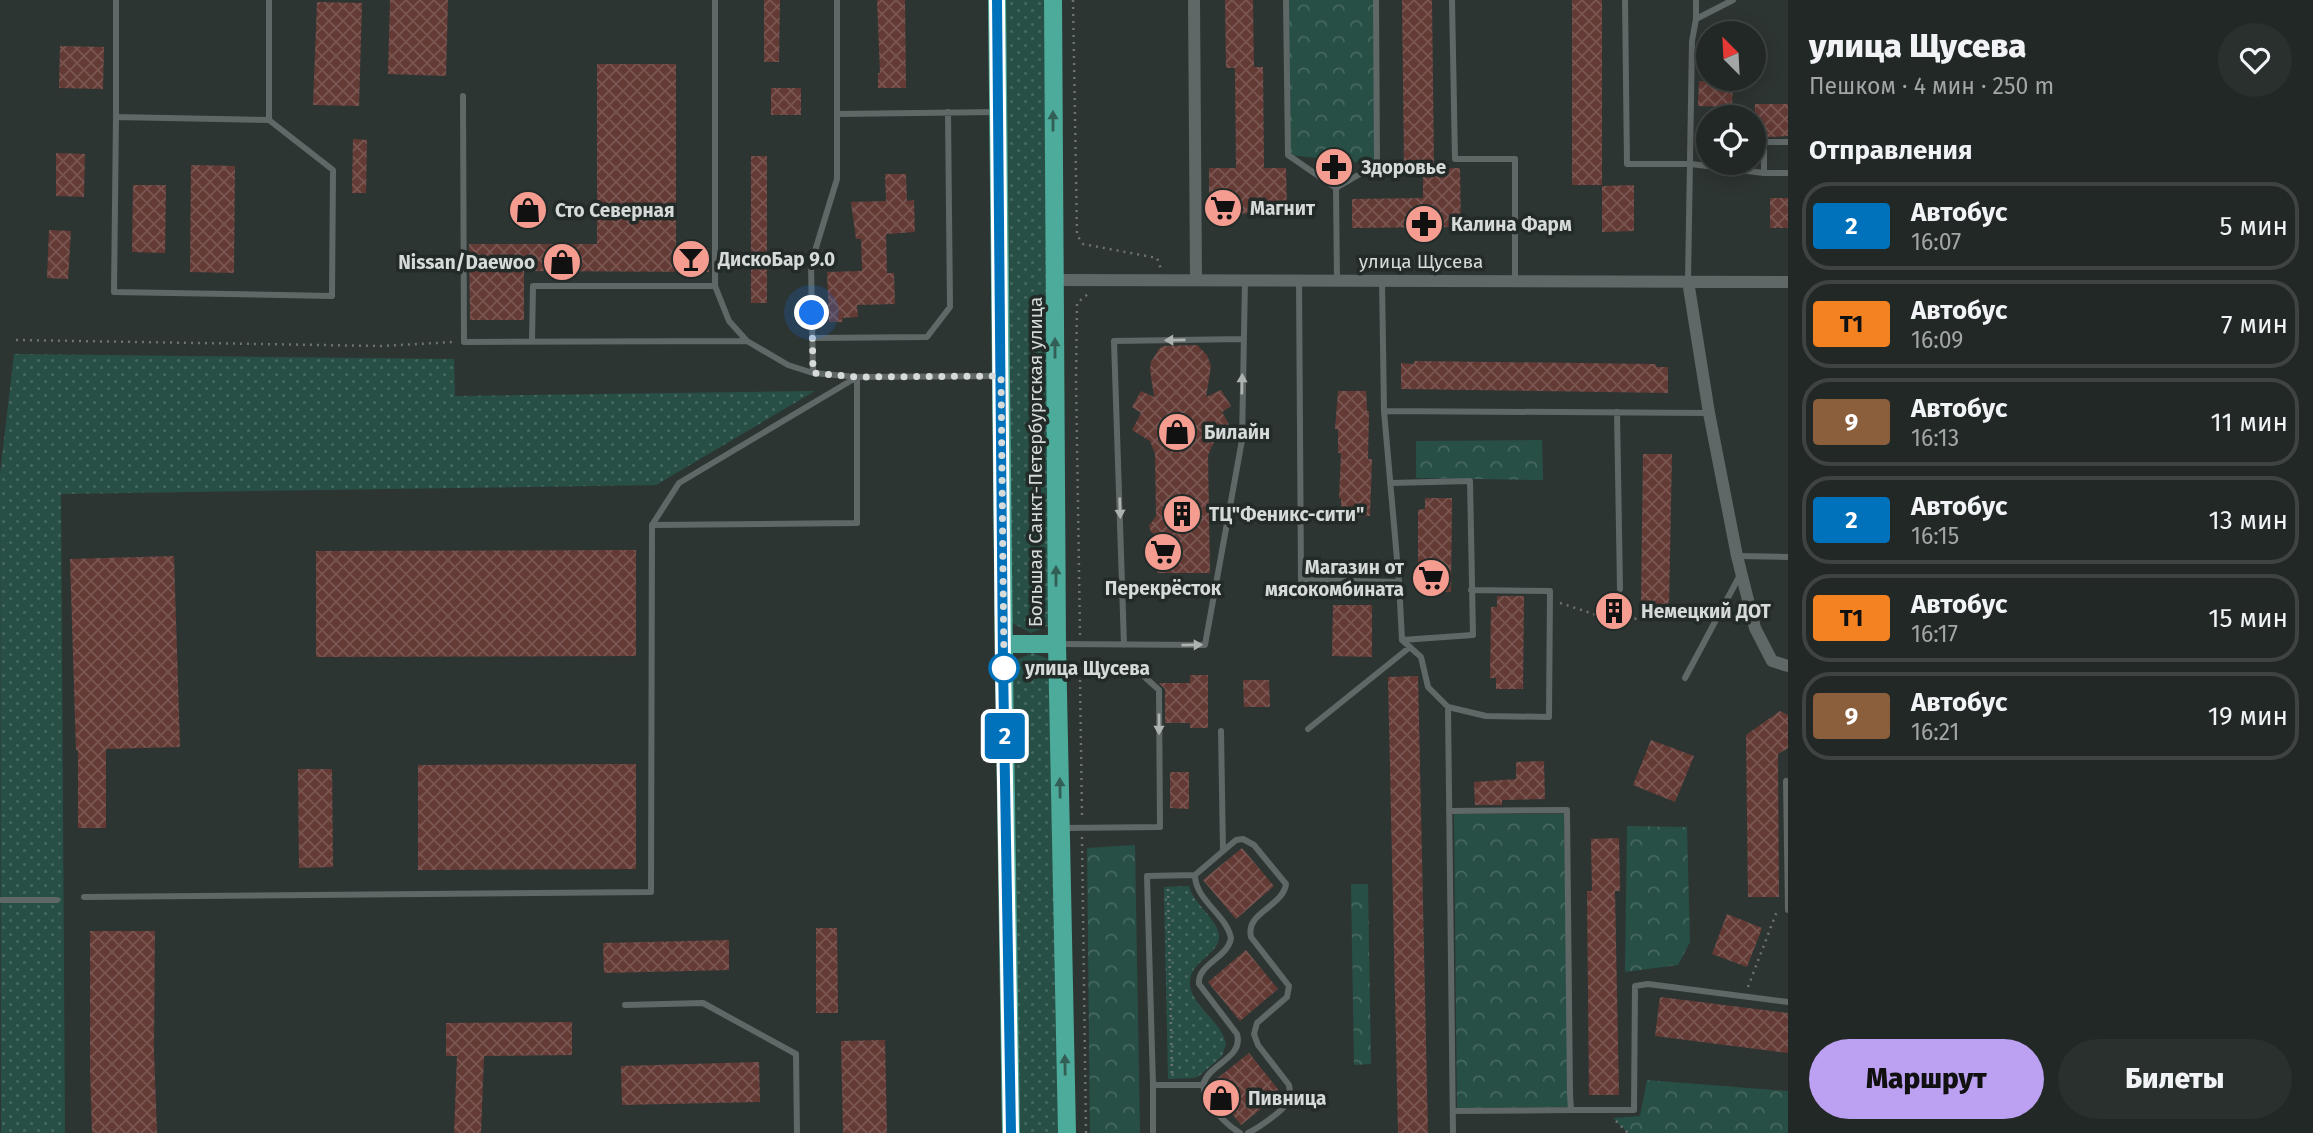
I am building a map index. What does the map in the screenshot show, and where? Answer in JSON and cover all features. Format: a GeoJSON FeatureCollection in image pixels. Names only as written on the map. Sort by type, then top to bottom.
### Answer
{"type":"FeatureCollection","features":[{"type":"Feature","properties":{"kind":"main road","name":"Большая Санкт-Петербургская улица"},"geometry":{"type":"LineString","coordinates":[[998,0],[1003,644],[1011,1133]]}},
{"type":"Feature","properties":{"kind":"main road","name":"Большая Санкт-Петербургская улица"},"geometry":{"type":"LineString","coordinates":[[1053,0],[1057,644],[1067,1133]]}},
{"type":"Feature","properties":{"kind":"main road"},"geometry":{"type":"LineString","coordinates":[[1003,644],[1057,644]]}},
{"type":"Feature","properties":{"kind":"street"},"geometry":{"type":"LineString","coordinates":[[1194,0],[1196,280]]}},
{"type":"Feature","properties":{"kind":"street","name":"улица Щусева"},"geometry":{"type":"LineString","coordinates":[[1054,280],[1788,282]]}},
{"type":"Feature","properties":{"kind":"street"},"geometry":{"type":"LineString","coordinates":[[1688,281],[1709,413],[1737,556],[1755,628],[1772,661],[1788,666]]}},
{"type":"Feature","properties":{"kind":"lane"},"geometry":{"type":"LineString","coordinates":[[116,0],[114,292],[332,296],[333,170],[269,120],[116,117]]}},
{"type":"Feature","properties":{"kind":"lane"},"geometry":{"type":"LineString","coordinates":[[269,0],[269,120]]}},
{"type":"Feature","properties":{"kind":"lane"},"geometry":{"type":"LineString","coordinates":[[715,0],[715,286],[729,321],[747,341],[788,365],[813,373],[857,377],[1001,376]]}},
{"type":"Feature","properties":{"kind":"lane"},"geometry":{"type":"LineString","coordinates":[[813,373],[811,264],[837,179],[837,0]]}},
{"type":"Feature","properties":{"kind":"lane"},"geometry":{"type":"LineString","coordinates":[[1286,0],[1288,156],[1336,188]]}},
{"type":"Feature","properties":{"kind":"lane"},"geometry":{"type":"LineString","coordinates":[[1336,188],[1377,164],[1376,0]]}},
{"type":"Feature","properties":{"kind":"lane"},"geometry":{"type":"LineString","coordinates":[[1452,0],[1455,159],[1514,159],[1515,281]]}},
{"type":"Feature","properties":{"kind":"lane"},"geometry":{"type":"LineString","coordinates":[[1625,0],[1627,164],[1696,165]]}},
{"type":"Feature","properties":{"kind":"lane"},"geometry":{"type":"LineString","coordinates":[[1688,281],[1692,41],[1696,0]]}},
{"type":"Feature","properties":{"kind":"lane"},"geometry":{"type":"LineString","coordinates":[[1696,19],[1733,0]]}},
{"type":"Feature","properties":{"kind":"lane"},"geometry":{"type":"LineString","coordinates":[[463,96],[464,342],[747,341]]}},
{"type":"Feature","properties":{"kind":"lane"},"geometry":{"type":"LineString","coordinates":[[813,338],[927,337],[950,307],[948,112]]}},
{"type":"Feature","properties":{"kind":"lane"},"geometry":{"type":"LineString","coordinates":[[838,114],[998,112]]}},
{"type":"Feature","properties":{"kind":"lane"},"geometry":{"type":"LineString","coordinates":[[1766,142],[1788,142]]}},
{"type":"Feature","properties":{"kind":"lane"},"geometry":{"type":"LineString","coordinates":[[1766,173],[1788,173]]}},
{"type":"Feature","properties":{"kind":"lane"},"geometry":{"type":"LineString","coordinates":[[1336,188],[1337,280]]}},
{"type":"Feature","properties":{"kind":"lane"},"geometry":{"type":"LineString","coordinates":[[1382,280],[1384,411],[1402,640],[1421,657],[1428,687],[1448,707],[1486,716],[1549,717],[1550,591],[1471,590]]}},
{"type":"Feature","properties":{"kind":"lane"},"geometry":{"type":"LineString","coordinates":[[1057,644],[1205,645],[1242,440],[1245,281]]}},
{"type":"Feature","properties":{"kind":"lane"},"geometry":{"type":"LineString","coordinates":[[1299,281],[1301,580],[1399,582]]}},
{"type":"Feature","properties":{"kind":"lane"},"geometry":{"type":"LineString","coordinates":[[532,341],[533,286],[715,286]]}},
{"type":"Feature","properties":{"kind":"lane"},"geometry":{"type":"LineString","coordinates":[[1124,645],[1114,341],[1243,339]]}},
{"type":"Feature","properties":{"kind":"lane"},"geometry":{"type":"LineString","coordinates":[[84,897],[651,892],[652,525],[679,483],[857,377]]}},
{"type":"Feature","properties":{"kind":"lane"},"geometry":{"type":"LineString","coordinates":[[652,525],[857,523],[857,377]]}},
{"type":"Feature","properties":{"kind":"lane"},"geometry":{"type":"LineString","coordinates":[[1384,411],[1709,413]]}},
{"type":"Feature","properties":{"kind":"lane"},"geometry":{"type":"LineString","coordinates":[[1617,412],[1620,589]]}},
{"type":"Feature","properties":{"kind":"lane"},"geometry":{"type":"LineString","coordinates":[[1390,483],[1470,481],[1473,635],[1402,640]]}},
{"type":"Feature","properties":{"kind":"lane"},"geometry":{"type":"LineString","coordinates":[[1737,556],[1788,556]]}},
{"type":"Feature","properties":{"kind":"lane"},"geometry":{"type":"LineString","coordinates":[[1685,678],[1741,573]]}},
{"type":"Feature","properties":{"kind":"lane"},"geometry":{"type":"LineString","coordinates":[[1308,729],[1410,647]]}},
{"type":"Feature","properties":{"kind":"lane"},"geometry":{"type":"LineString","coordinates":[[1058,670],[1138,671],[1159,690],[1160,827],[1061,828]]}},
{"type":"Feature","properties":{"kind":"lane"},"geometry":{"type":"LineString","coordinates":[[1448,707],[1453,1133]]}},
{"type":"Feature","properties":{"kind":"lane"},"geometry":{"type":"LineString","coordinates":[[1221,731],[1223,851]]}},
{"type":"Feature","properties":{"kind":"lane"},"geometry":{"type":"LineString","coordinates":[[1788,782],[1786,781],[1788,910]]}},
{"type":"Feature","properties":{"kind":"lane"},"geometry":{"type":"LineString","coordinates":[[1449,811],[1567,810],[1571,1110]]}},
{"type":"Feature","properties":{"kind":"lane"},"geometry":{"type":"LineString","coordinates":[[1153,1133],[1147,876],[1195,875],[1236,840],[1243,839],[1251,842],[1286,884],[1284,893],[1253,922],[1250,932],[1251,937],[1289,986],[1287,997],[1257,1023],[1254,1034],[1258,1045],[1289,1085],[1290,1095],[1288,1102],[1248,1133]]}},
{"type":"Feature","properties":{"kind":"lane"},"geometry":{"type":"LineString","coordinates":[[1195,875],[1197,888],[1226,924],[1231,939],[1225,951],[1201,972],[1199,984],[1238,1039],[1237,1048],[1207,1074],[1203,1085],[1206,1097],[1229,1126],[1240,1133]]}},
{"type":"Feature","properties":{"kind":"lane"},"geometry":{"type":"LineString","coordinates":[[0,900],[57,900]]}},
{"type":"Feature","properties":{"kind":"lane"},"geometry":{"type":"LineString","coordinates":[[1453,1111],[1633,1110],[1635,986],[1648,984],[1788,1002]]}},
{"type":"Feature","properties":{"kind":"lane"},"geometry":{"type":"LineString","coordinates":[[625,1005],[704,1003],[796,1054],[797,1133]]}},
{"type":"Feature","properties":{"kind":"lane"},"geometry":{"type":"LineString","coordinates":[[1153,1085],[1203,1085]]}},
{"type":"Feature","properties":{"kind":"path"},"geometry":{"type":"LineString","coordinates":[[1073,0],[1077,235],[1083,244],[1157,258],[1163,280]]}},
{"type":"Feature","properties":{"kind":"path"},"geometry":{"type":"LineString","coordinates":[[1081,644],[1077,303],[1089,293],[1098,290]]}},
{"type":"Feature","properties":{"kind":"path"},"geometry":{"type":"LineString","coordinates":[[16,340],[382,346],[464,342]]}},
{"type":"Feature","properties":{"kind":"path"},"geometry":{"type":"LineString","coordinates":[[1550,599],[1609,619],[1717,617]]}},
{"type":"Feature","properties":{"kind":"path"},"geometry":{"type":"LineString","coordinates":[[1080,671],[1086,1133]]}},
{"type":"Feature","properties":{"kind":"path"},"geometry":{"type":"LineString","coordinates":[[1168,889],[1172,1075]]}},
{"type":"Feature","properties":{"kind":"path"},"geometry":{"type":"LineString","coordinates":[[1744,996],[1778,910]]}},
{"type":"Feature","properties":{"kind":"path"},"geometry":{"type":"LineString","coordinates":[[1605,1111],[1629,1133]]}},
{"type":"Feature","properties":{"kind":"green space"},"geometry":{"type":"Polygon","coordinates":[[[1005,0],[1045,0],[1050,625],[1031,633],[1012,623],[1005,0]]]}},
{"type":"Feature","properties":{"kind":"green space"},"geometry":{"type":"Polygon","coordinates":[[[1286,0],[1376,0],[1377,164],[1288,155],[1286,0]]]}},
{"type":"Feature","properties":{"kind":"green space"},"geometry":{"type":"Polygon","coordinates":[[[14,354],[454,359],[455,396],[815,391],[656,485],[61,494],[65,1133],[1,1133],[0,474],[14,354]]]}},
{"type":"Feature","properties":{"kind":"green space"},"geometry":{"type":"Polygon","coordinates":[[[1542,440],[1543,480],[1416,478],[1416,441],[1542,440]]]}},
{"type":"Feature","properties":{"kind":"green space"},"geometry":{"type":"Polygon","coordinates":[[[1033,653],[1053,661],[1060,1133],[1020,1133],[1013,661],[1033,653]]]}},
{"type":"Feature","properties":{"kind":"green space"},"geometry":{"type":"Polygon","coordinates":[[[1454,814],[1564,814],[1569,1107],[1457,1108],[1454,814]]]}},
{"type":"Feature","properties":{"kind":"green space"},"geometry":{"type":"Polygon","coordinates":[[[1627,826],[1687,827],[1690,942],[1678,965],[1625,972],[1627,826]]]}},
{"type":"Feature","properties":{"kind":"green space"},"geometry":{"type":"Polygon","coordinates":[[[1135,845],[1140,1133],[1090,1133],[1087,848],[1135,845]]]}},
{"type":"Feature","properties":{"kind":"green space"},"geometry":{"type":"Polygon","coordinates":[[[1351,884],[1368,884],[1371,1064],[1354,1065],[1351,884]]]}},
{"type":"Feature","properties":{"kind":"green space"},"geometry":{"type":"Polygon","coordinates":[[[1189,886],[1195,899],[1215,924],[1219,936],[1215,948],[1194,970],[1190,985],[1196,1000],[1219,1028],[1226,1044],[1222,1056],[1199,1076],[1168,1079],[1164,887],[1189,886]]]}},
{"type":"Feature","properties":{"kind":"green space"},"geometry":{"type":"Polygon","coordinates":[[[1647,1080],[1788,1091],[1788,1133],[1628,1133],[1613,1118],[1640,1116],[1647,1080]]]}},
{"type":"Feature","properties":{"kind":"building"},"geometry":{"type":"Polygon","coordinates":[[[390,0],[448,0],[446,76],[388,74],[390,0]]]}},
{"type":"Feature","properties":{"kind":"building"},"geometry":{"type":"Polygon","coordinates":[[[764,0],[780,0],[779,62],[764,62],[764,0]]]}},
{"type":"Feature","properties":{"kind":"building"},"geometry":{"type":"Polygon","coordinates":[[[877,0],[905,0],[906,88],[878,88],[880,73],[877,0]]]}},
{"type":"Feature","properties":{"kind":"building"},"geometry":{"type":"Polygon","coordinates":[[[1225,0],[1253,0],[1254,67],[1263,67],[1264,168],[1286,168],[1287,213],[1209,214],[1209,168],[1236,168],[1235,68],[1226,68],[1225,0]]]}},
{"type":"Feature","properties":{"kind":"building"},"geometry":{"type":"Polygon","coordinates":[[[1402,0],[1432,0],[1434,168],[1404,168],[1402,0]]]}},
{"type":"Feature","properties":{"kind":"building"},"geometry":{"type":"Polygon","coordinates":[[[1572,0],[1602,0],[1602,185],[1572,185],[1572,0]]]}},
{"type":"Feature","properties":{"kind":"building"},"geometry":{"type":"Polygon","coordinates":[[[317,2],[362,3],[359,106],[313,105],[317,2]]]}},
{"type":"Feature","properties":{"kind":"building"},"geometry":{"type":"Polygon","coordinates":[[[60,46],[104,47],[103,89],[59,88],[60,46]]]}},
{"type":"Feature","properties":{"kind":"building"},"geometry":{"type":"Polygon","coordinates":[[[597,64],[676,64],[676,248],[709,248],[709,272],[524,271],[524,320],[470,320],[469,244],[597,244],[597,64]]]}},
{"type":"Feature","properties":{"kind":"building"},"geometry":{"type":"Polygon","coordinates":[[[771,88],[801,88],[801,115],[771,115],[771,88]]]}},
{"type":"Feature","properties":{"kind":"building"},"geometry":{"type":"Polygon","coordinates":[[[1699,91],[1733,91],[1732,105],[1698,105],[1699,91]]]}},
{"type":"Feature","properties":{"kind":"building"},"geometry":{"type":"Polygon","coordinates":[[[1788,104],[1788,136],[1766,137],[1766,105],[1755,105],[1788,104]]]}},
{"type":"Feature","properties":{"kind":"building"},"geometry":{"type":"Polygon","coordinates":[[[353,139],[367,140],[366,193],[352,193],[353,139]]]}},
{"type":"Feature","properties":{"kind":"building"},"geometry":{"type":"Polygon","coordinates":[[[56,153],[85,154],[84,197],[56,196],[56,153]]]}},
{"type":"Feature","properties":{"kind":"building"},"geometry":{"type":"Polygon","coordinates":[[[1323,155],[1345,155],[1345,176],[1332,178],[1323,172],[1323,155]]]}},
{"type":"Feature","properties":{"kind":"building"},"geometry":{"type":"Polygon","coordinates":[[[751,156],[767,156],[767,303],[751,303],[751,156]]]}},
{"type":"Feature","properties":{"kind":"building"},"geometry":{"type":"Polygon","coordinates":[[[191,165],[235,166],[234,273],[190,272],[191,165]]]}},
{"type":"Feature","properties":{"kind":"building"},"geometry":{"type":"Polygon","coordinates":[[[1460,168],[1461,227],[1352,228],[1352,199],[1423,198],[1423,169],[1460,168]]]}},
{"type":"Feature","properties":{"kind":"building"},"geometry":{"type":"Polygon","coordinates":[[[885,174],[906,174],[907,201],[914,200],[915,232],[886,234],[887,273],[894,273],[895,304],[857,305],[858,317],[842,318],[842,322],[829,322],[827,272],[862,271],[861,239],[856,239],[851,202],[886,201],[885,174]]]}},
{"type":"Feature","properties":{"kind":"building"},"geometry":{"type":"Polygon","coordinates":[[[133,185],[166,185],[165,253],[132,252],[133,185]]]}},
{"type":"Feature","properties":{"kind":"building"},"geometry":{"type":"Polygon","coordinates":[[[1634,185],[1634,231],[1602,232],[1602,186],[1634,185]]]}},
{"type":"Feature","properties":{"kind":"building"},"geometry":{"type":"Polygon","coordinates":[[[1770,198],[1788,198],[1788,228],[1770,228],[1770,198]]]}},
{"type":"Feature","properties":{"kind":"building"},"geometry":{"type":"Polygon","coordinates":[[[49,230],[71,231],[68,279],[47,278],[49,230]]]}},
{"type":"Feature","properties":{"kind":"building"},"geometry":{"type":"Polygon","coordinates":[[[1197,345],[1207,355],[1211,366],[1206,397],[1221,390],[1231,406],[1222,412],[1232,430],[1214,442],[1208,455],[1210,573],[1157,573],[1156,535],[1151,532],[1149,526],[1156,516],[1155,454],[1150,441],[1132,430],[1141,413],[1132,407],[1141,391],[1154,397],[1150,369],[1159,349],[1163,346],[1197,345]]]}},
{"type":"Feature","properties":{"kind":"building"},"geometry":{"type":"Polygon","coordinates":[[[1414,361],[1656,364],[1656,367],[1668,367],[1668,393],[1401,389],[1401,363],[1414,364],[1414,361]]]}},
{"type":"Feature","properties":{"kind":"building"},"geometry":{"type":"Polygon","coordinates":[[[1338,391],[1366,391],[1369,411],[1368,459],[1372,459],[1370,516],[1341,517],[1341,453],[1338,453],[1338,429],[1335,429],[1338,391]]]}},
{"type":"Feature","properties":{"kind":"building"},"geometry":{"type":"Polygon","coordinates":[[[1643,454],[1672,454],[1669,604],[1641,604],[1643,454]]]}},
{"type":"Feature","properties":{"kind":"building"},"geometry":{"type":"Polygon","coordinates":[[[1425,498],[1452,498],[1451,592],[1424,592],[1424,581],[1418,581],[1418,510],[1425,509],[1425,498]]]}},
{"type":"Feature","properties":{"kind":"building"},"geometry":{"type":"Polygon","coordinates":[[[636,550],[636,656],[316,657],[316,551],[636,550]]]}},
{"type":"Feature","properties":{"kind":"building"},"geometry":{"type":"Polygon","coordinates":[[[174,556],[180,747],[106,749],[106,828],[78,828],[78,750],[70,559],[174,556]]]}},
{"type":"Feature","properties":{"kind":"building"},"geometry":{"type":"Polygon","coordinates":[[[1497,596],[1524,596],[1523,689],[1496,689],[1496,678],[1490,678],[1491,607],[1497,607],[1497,596]]]}},
{"type":"Feature","properties":{"kind":"building"},"geometry":{"type":"Polygon","coordinates":[[[1333,605],[1372,605],[1372,657],[1332,656],[1333,605]]]}},
{"type":"Feature","properties":{"kind":"building"},"geometry":{"type":"Polygon","coordinates":[[[1190,675],[1208,675],[1208,728],[1190,728],[1190,723],[1165,723],[1165,689],[1159,683],[1190,683],[1190,675]]]}},
{"type":"Feature","properties":{"kind":"building"},"geometry":{"type":"Polygon","coordinates":[[[1418,676],[1428,1133],[1398,1133],[1388,677],[1418,676]]]}},
{"type":"Feature","properties":{"kind":"building"},"geometry":{"type":"Polygon","coordinates":[[[1243,680],[1269,680],[1270,707],[1244,707],[1243,680]]]}},
{"type":"Feature","properties":{"kind":"building"},"geometry":{"type":"Polygon","coordinates":[[[1780,711],[1788,715],[1788,748],[1778,754],[1779,897],[1748,897],[1746,735],[1780,711]]]}},
{"type":"Feature","properties":{"kind":"building"},"geometry":{"type":"Polygon","coordinates":[[[1651,740],[1694,756],[1675,802],[1633,785],[1651,740]]]}},
{"type":"Feature","properties":{"kind":"building"},"geometry":{"type":"Polygon","coordinates":[[[1544,761],[1545,799],[1502,800],[1502,805],[1475,805],[1474,782],[1516,779],[1516,762],[1544,761]]]}},
{"type":"Feature","properties":{"kind":"building"},"geometry":{"type":"Polygon","coordinates":[[[636,764],[636,869],[418,870],[418,765],[636,764]]]}},
{"type":"Feature","properties":{"kind":"building"},"geometry":{"type":"Polygon","coordinates":[[[298,769],[332,769],[333,867],[299,868],[298,769]]]}},
{"type":"Feature","properties":{"kind":"building"},"geometry":{"type":"Polygon","coordinates":[[[1170,772],[1189,772],[1189,809],[1170,808],[1170,772]]]}},
{"type":"Feature","properties":{"kind":"building"},"geometry":{"type":"Polygon","coordinates":[[[1619,838],[1620,891],[1615,891],[1619,1095],[1589,1095],[1587,891],[1592,891],[1591,839],[1619,838]]]}},
{"type":"Feature","properties":{"kind":"building"},"geometry":{"type":"Polygon","coordinates":[[[1242,848],[1274,886],[1236,919],[1203,880],[1242,848]]]}},
{"type":"Feature","properties":{"kind":"building"},"geometry":{"type":"Polygon","coordinates":[[[1727,914],[1762,928],[1747,967],[1712,954],[1727,914]]]}},
{"type":"Feature","properties":{"kind":"building"},"geometry":{"type":"Polygon","coordinates":[[[816,928],[837,928],[838,1013],[816,1013],[816,928]]]}},
{"type":"Feature","properties":{"kind":"building"},"geometry":{"type":"Polygon","coordinates":[[[90,931],[155,931],[154,1051],[157,1133],[92,1133],[90,931]]]}},
{"type":"Feature","properties":{"kind":"building"},"geometry":{"type":"Polygon","coordinates":[[[729,940],[729,970],[604,973],[603,943],[729,940]]]}},
{"type":"Feature","properties":{"kind":"building"},"geometry":{"type":"Polygon","coordinates":[[[1246,950],[1278,989],[1240,1021],[1208,982],[1246,950]]]}},
{"type":"Feature","properties":{"kind":"building"},"geometry":{"type":"Polygon","coordinates":[[[1660,997],[1788,1013],[1788,1053],[1655,1036],[1660,997]]]}},
{"type":"Feature","properties":{"kind":"building"},"geometry":{"type":"Polygon","coordinates":[[[572,1022],[572,1055],[484,1056],[481,1133],[454,1133],[457,1056],[446,1056],[446,1023],[572,1022]]]}},
{"type":"Feature","properties":{"kind":"building"},"geometry":{"type":"Polygon","coordinates":[[[885,1040],[887,1133],[843,1133],[841,1041],[885,1040]]]}},
{"type":"Feature","properties":{"kind":"building"},"geometry":{"type":"Polygon","coordinates":[[[1249,1053],[1281,1093],[1241,1125],[1209,1085],[1249,1053]]]}},
{"type":"Feature","properties":{"kind":"building"},"geometry":{"type":"Polygon","coordinates":[[[759,1062],[760,1102],[622,1105],[621,1066],[759,1062]]]}},
{"type":"Feature","properties":{"kind":"bus line","name":"2"},"geometry":{"type":"LineString","coordinates":[[997,0],[1003,664],[1011,1133]]}},
{"type":"Feature","properties":{"kind":"place","name":"Здоровье"},"geometry":{"type":"Point","coordinates":[1334,167]}},
{"type":"Feature","properties":{"kind":"place","name":"Магнит"},"geometry":{"type":"Point","coordinates":[1223,208]}},
{"type":"Feature","properties":{"kind":"place","name":"Сто Северная"},"geometry":{"type":"Point","coordinates":[528,210]}},
{"type":"Feature","properties":{"kind":"place","name":"Калина Фарм"},"geometry":{"type":"Point","coordinates":[1424,224]}},
{"type":"Feature","properties":{"kind":"place","name":"ДискоБар 9.0"},"geometry":{"type":"Point","coordinates":[691,259]}},
{"type":"Feature","properties":{"kind":"place","name":"Nissan/Daewoo"},"geometry":{"type":"Point","coordinates":[562,262]}},
{"type":"Feature","properties":{"kind":"place","name":"Билайн"},"geometry":{"type":"Point","coordinates":[1177,432]}},
{"type":"Feature","properties":{"kind":"place","name":"ТЦ\"Феникс-сити\""},"geometry":{"type":"Point","coordinates":[1182,514]}},
{"type":"Feature","properties":{"kind":"place","name":"Перекрёсток"},"geometry":{"type":"Point","coordinates":[1163,552]}},
{"type":"Feature","properties":{"kind":"place","name":"Магазин от мясокомбината"},"geometry":{"type":"Point","coordinates":[1431,578]}},
{"type":"Feature","properties":{"kind":"place","name":"Немецкий ДОТ"},"geometry":{"type":"Point","coordinates":[1614,611]}},
{"type":"Feature","properties":{"kind":"place","name":"улица Щусева"},"geometry":{"type":"Point","coordinates":[1004,668]}},
{"type":"Feature","properties":{"kind":"place","name":"Пивница"},"geometry":{"type":"Point","coordinates":[1221,1098]}},
{"type":"Feature","properties":{"kind":"route"},"geometry":{"type":"LineString","coordinates":[[812,313],[813,373],[857,377],[1001,376],[1004,668]]}}]}
